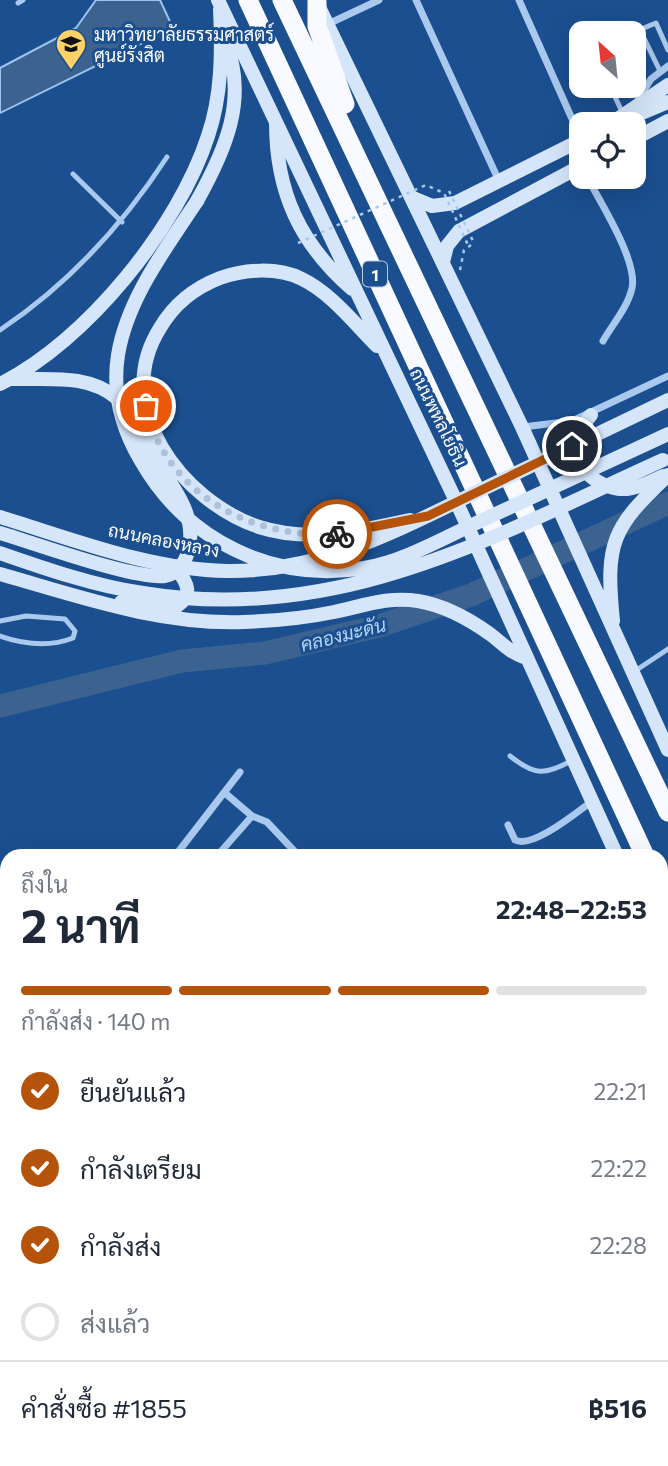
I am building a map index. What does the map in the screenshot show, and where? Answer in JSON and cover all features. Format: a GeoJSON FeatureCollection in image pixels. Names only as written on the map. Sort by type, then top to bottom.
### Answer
{"type":"FeatureCollection","features":[{"type":"Feature","properties":{"kind":"highway","name":"ถนนพหลโยธิน"},"geometry":{"type":"LineString","coordinates":[[248,0],[642,849]]}},
{"type":"Feature","properties":{"kind":"highway","name":"1"},"geometry":{"type":"LineString","coordinates":[[282,0],[668,813]]}},
{"type":"Feature","properties":{"kind":"highway"},"geometry":{"type":"LineString","coordinates":[[316,1],[317,26],[346,109],[345,131]]}},
{"type":"Feature","properties":{"kind":"main road"},"geometry":{"type":"LineString","coordinates":[[316,1],[522,427],[668,750]]}},
{"type":"Feature","properties":{"kind":"main road"},"geometry":{"type":"LineString","coordinates":[[5,382],[70,335],[110,296],[173,210],[208,135],[220,80],[219,2]]}},
{"type":"Feature","properties":{"kind":"main road","name":"ถนนพหลโยธิน"},"geometry":{"type":"LineString","coordinates":[[219,2],[481,558],[610,849]]}},
{"type":"Feature","properties":{"kind":"main road"},"geometry":{"type":"LineString","coordinates":[[221,31],[234,75],[233,114],[219,159],[197,201],[138,295],[124,329],[117,357],[118,403],[128,438],[165,497],[192,523],[235,551],[299,571],[319,573],[368,567],[442,539],[668,434]]}},
{"type":"Feature","properties":{"kind":"main road"},"geometry":{"type":"LineString","coordinates":[[628,112],[668,85]]}},
{"type":"Feature","properties":{"kind":"main road"},"geometry":{"type":"LineString","coordinates":[[636,112],[668,102]]}},
{"type":"Feature","properties":{"kind":"main road"},"geometry":{"type":"LineString","coordinates":[[276,119],[278,165],[287,196],[315,253],[356,292]]}},
{"type":"Feature","properties":{"kind":"main road"},"geometry":{"type":"LineString","coordinates":[[646,133],[668,121]]}},
{"type":"Feature","properties":{"kind":"main road"},"geometry":{"type":"LineString","coordinates":[[413,198],[432,206],[455,203],[569,145]]}},
{"type":"Feature","properties":{"kind":"main road"},"geometry":{"type":"LineString","coordinates":[[443,262],[447,246],[459,230],[569,173]]}},
{"type":"Feature","properties":{"kind":"main road"},"geometry":{"type":"LineString","coordinates":[[506,178],[524,197]]}},
{"type":"Feature","properties":{"kind":"main road"},"geometry":{"type":"LineString","coordinates":[[383,352],[323,294],[302,279],[267,271],[232,274],[206,284],[183,300],[166,318],[150,347],[144,390],[149,420],[175,468],[201,495],[258,527],[317,536],[347,533],[428,516]]}},
{"type":"Feature","properties":{"kind":"main road"},"geometry":{"type":"LineString","coordinates":[[0,533],[148,575],[167,576],[177,570],[188,552],[188,516],[182,499],[148,448],[131,412],[118,399],[82,381],[5,382]]}},
{"type":"Feature","properties":{"kind":"main road","name":"ถนนคลองหลวง"},"geometry":{"type":"LineString","coordinates":[[0,517],[104,549],[168,564],[223,571],[269,570],[309,564],[369,544],[668,400]]}},
{"type":"Feature","properties":{"kind":"main road"},"geometry":{"type":"LineString","coordinates":[[591,415],[580,429],[576,445],[584,470],[595,482],[629,489],[667,465]]}},
{"type":"Feature","properties":{"kind":"main road"},"geometry":{"type":"LineString","coordinates":[[614,633],[609,580],[617,532],[667,465]]}},
{"type":"Feature","properties":{"kind":"main road"},"geometry":{"type":"LineString","coordinates":[[0,553],[151,594],[222,600],[324,592],[392,576],[466,550],[667,465]]}},
{"type":"Feature","properties":{"kind":"main road"},"geometry":{"type":"LineString","coordinates":[[88,599],[177,606],[187,596],[188,591],[185,579],[177,570]]}},
{"type":"Feature","properties":{"kind":"main road"},"geometry":{"type":"LineString","coordinates":[[0,574],[144,615],[176,620],[246,622],[333,612],[396,598],[432,603],[490,634],[511,653],[524,657]]}},
{"type":"Feature","properties":{"kind":"street"},"geometry":{"type":"LineString","coordinates":[[327,23],[379,0]]}},
{"type":"Feature","properties":{"kind":"street"},"geometry":{"type":"LineString","coordinates":[[416,0],[506,178]]}},
{"type":"Feature","properties":{"kind":"street"},"geometry":{"type":"LineString","coordinates":[[519,0],[569,112]]}},
{"type":"Feature","properties":{"kind":"street"},"geometry":{"type":"LineString","coordinates":[[624,112],[660,71],[668,66]]}},
{"type":"Feature","properties":{"kind":"street"},"geometry":{"type":"LineString","coordinates":[[593,189],[627,257],[632,274],[632,286],[627,302],[603,341]]}},
{"type":"Feature","properties":{"kind":"street"},"geometry":{"type":"LineString","coordinates":[[522,427],[549,426],[591,415],[668,376]]}},
{"type":"Feature","properties":{"kind":"street"},"geometry":{"type":"LineString","coordinates":[[181,849],[240,772]]}},
{"type":"Feature","properties":{"kind":"street"},"geometry":{"type":"LineString","coordinates":[[225,793],[252,816],[267,822],[292,849]]}},
{"type":"Feature","properties":{"kind":"street"},"geometry":{"type":"LineString","coordinates":[[508,825],[515,840],[523,842],[544,834],[591,802]]}},
{"type":"Feature","properties":{"kind":"street"},"geometry":{"type":"LineString","coordinates":[[223,849],[252,816]]}},
{"type":"Feature","properties":{"kind":"lane"},"geometry":{"type":"LineString","coordinates":[[646,28],[656,23],[668,50]]}},
{"type":"Feature","properties":{"kind":"lane"},"geometry":{"type":"LineString","coordinates":[[646,48],[660,71]]}},
{"type":"Feature","properties":{"kind":"lane"},"geometry":{"type":"LineString","coordinates":[[0,330],[28,312],[92,254],[122,222],[167,157]]}},
{"type":"Feature","properties":{"kind":"lane"},"geometry":{"type":"LineString","coordinates":[[72,174],[122,222]]}},
{"type":"Feature","properties":{"kind":"lane"},"geometry":{"type":"LineString","coordinates":[[0,621],[26,616],[65,619],[74,625],[75,631],[73,638],[57,642],[16,642],[0,636]]}},
{"type":"Feature","properties":{"kind":"lane"},"geometry":{"type":"LineString","coordinates":[[632,673],[668,649]]}},
{"type":"Feature","properties":{"kind":"lane"},"geometry":{"type":"LineString","coordinates":[[510,756],[533,771],[550,773],[571,761]]}},
{"type":"Feature","properties":{"kind":"path"},"geometry":{"type":"LineString","coordinates":[[298,243],[426,185],[444,193],[468,245]]}},
{"type":"Feature","properties":{"kind":"path"},"geometry":{"type":"LineString","coordinates":[[449,191],[474,243],[464,250],[454,286]]}},
{"type":"Feature","properties":{"kind":"water"},"geometry":{"type":"Polygon","coordinates":[[[96,0],[160,0],[173,28],[0,113],[0,68],[76,28],[96,0]]]}},
{"type":"Feature","properties":{"kind":"waterway","name":"คลองมะดัน"},"geometry":{"type":"LineString","coordinates":[[0,706],[182,661],[265,653],[379,626],[471,595],[668,503]]}},
{"type":"Feature","properties":{"kind":"way so far"},"geometry":{"type":"LineString","coordinates":[[146,406],[149,420],[164,453],[201,495],[258,527],[317,536],[337,534]]}},
{"type":"Feature","properties":{"kind":"place","name":"มหาวิทยาลัยธรรมศาสตร์ ศูนย์รังสิต"},"geometry":{"type":"Point","coordinates":[71,71]}},
{"type":"Feature","properties":{"kind":"route"},"geometry":{"type":"LineString","coordinates":[[337,534],[428,516],[572,446]]}}]}
